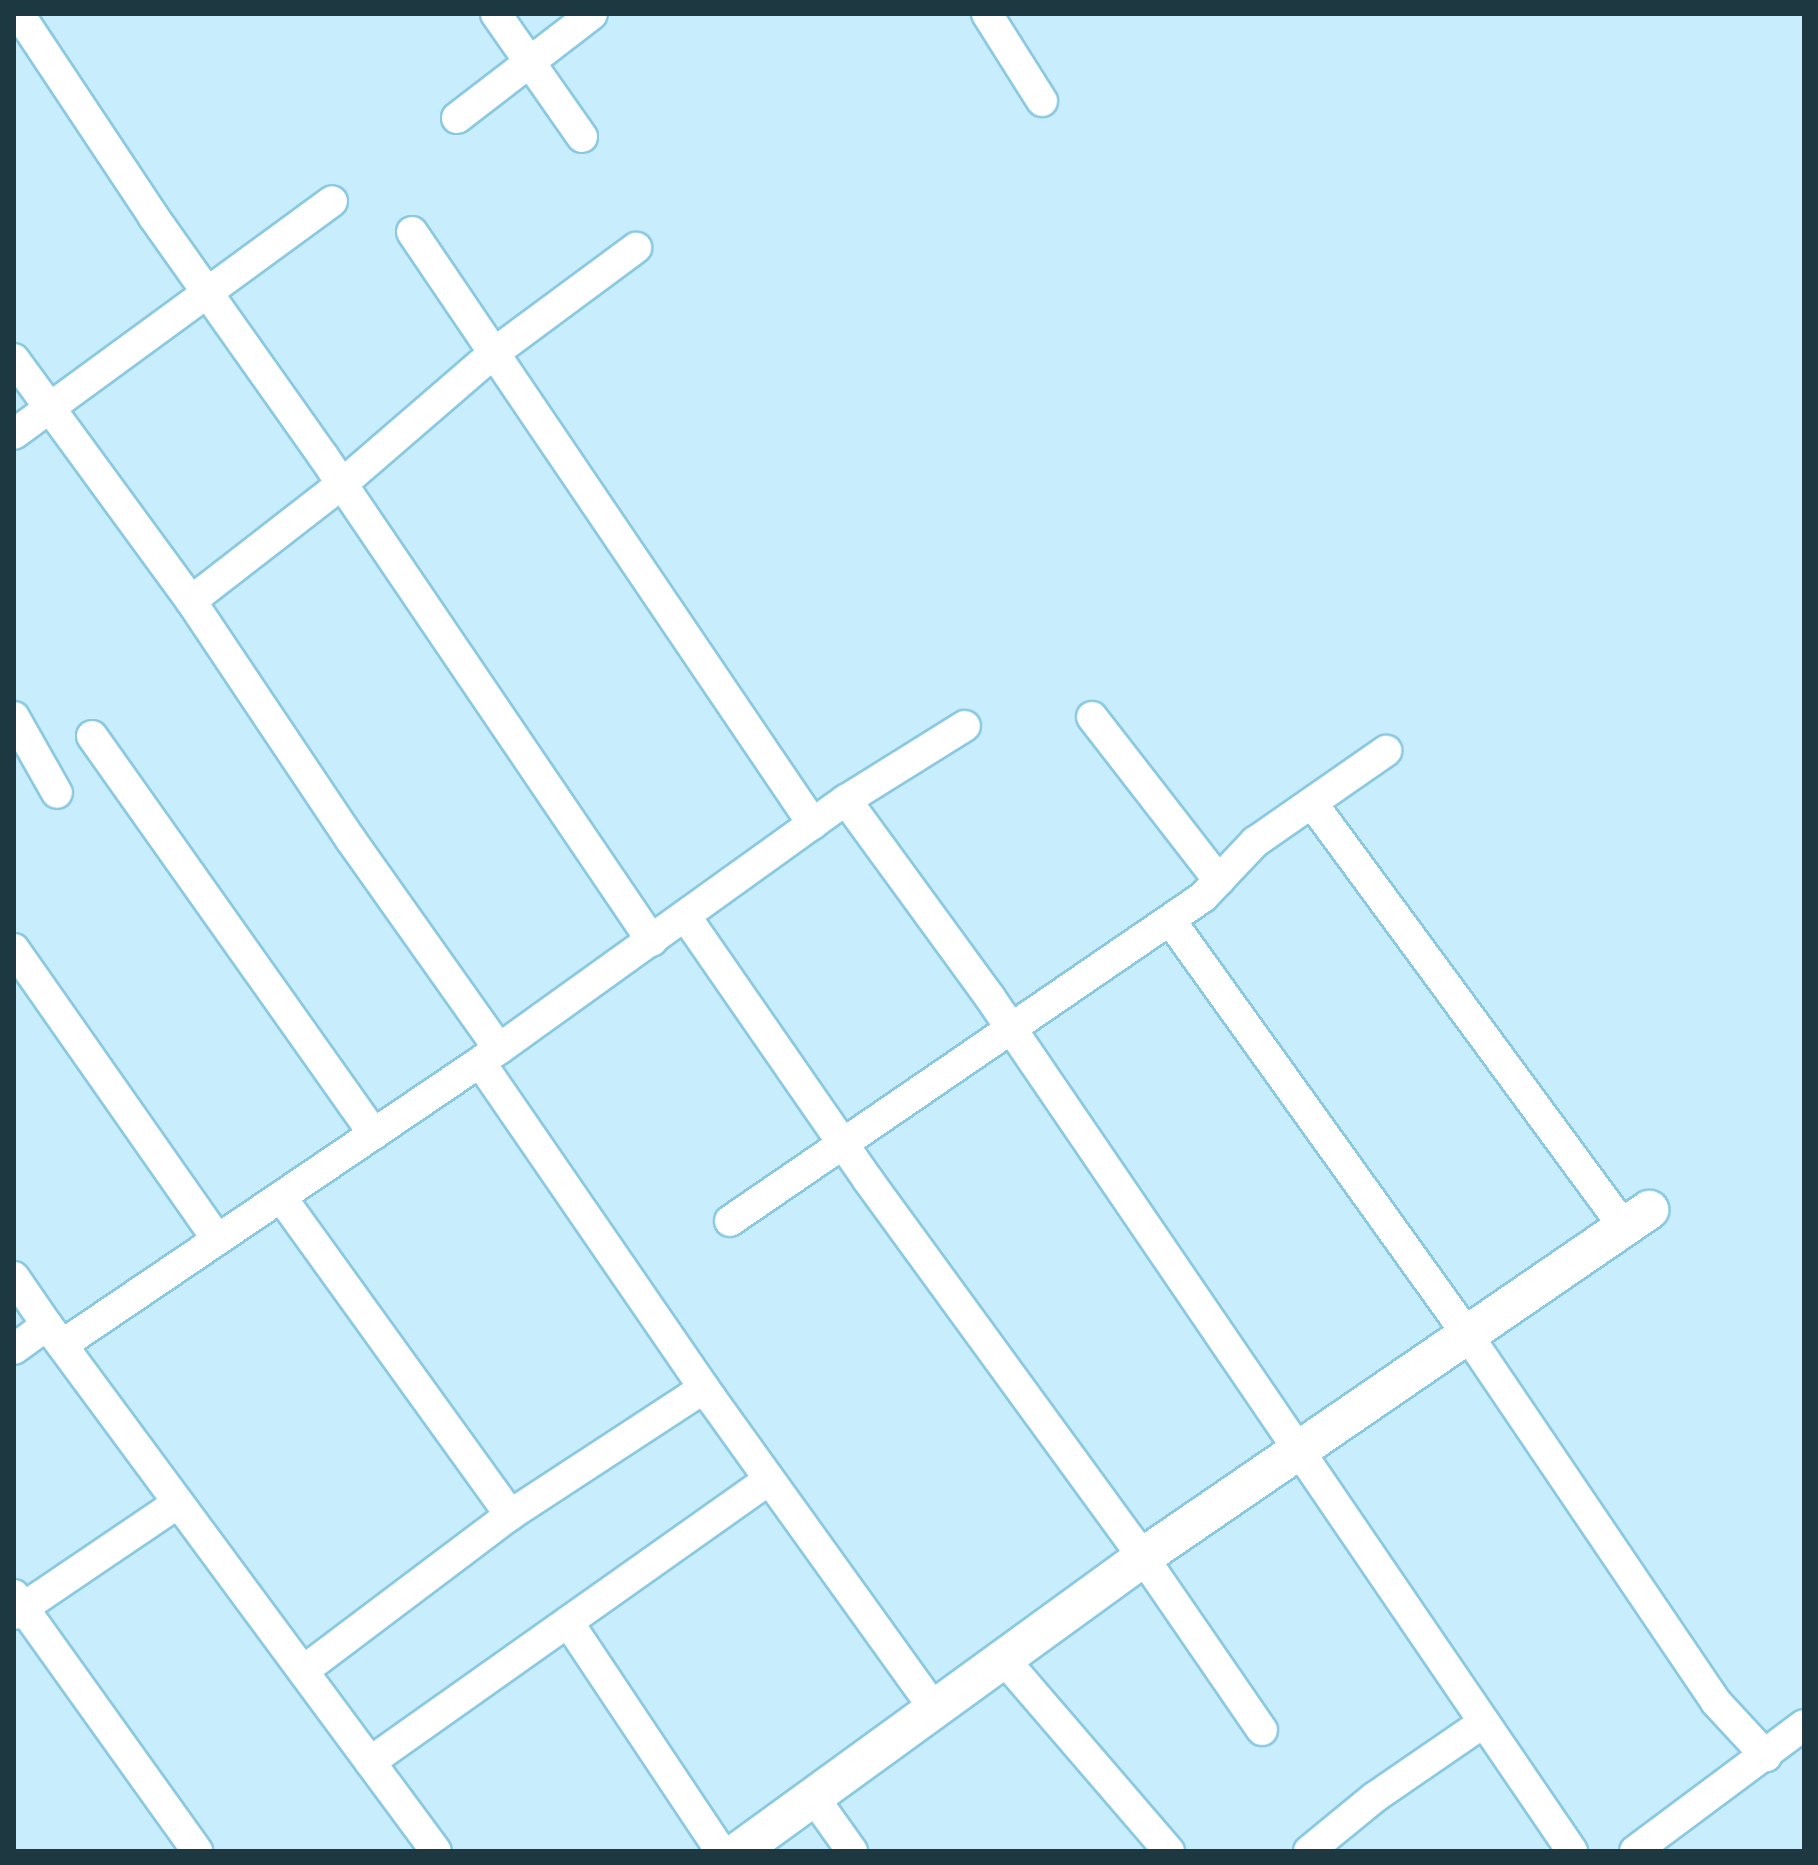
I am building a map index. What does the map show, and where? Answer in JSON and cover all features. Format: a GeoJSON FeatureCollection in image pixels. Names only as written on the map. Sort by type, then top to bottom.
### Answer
{"type":"FeatureCollection","features":[{"type":"Feature","properties":{"kind":"street"},"geometry":{"type":"LineString","coordinates":[[19,14],[652,941]]}},
{"type":"Feature","properties":{"kind":"street"},"geometry":{"type":"LineString","coordinates":[[496,14],[582,137]]}},
{"type":"Feature","properties":{"kind":"street"},"geometry":{"type":"LineString","coordinates":[[457,118],[592,14]]}},
{"type":"Feature","properties":{"kind":"street"},"geometry":{"type":"LineString","coordinates":[[987,14],[1042,101]]}},
{"type":"Feature","properties":{"kind":"street"},"geometry":{"type":"LineString","coordinates":[[14,434],[332,201]]}},
{"type":"Feature","properties":{"kind":"street"},"geometry":{"type":"LineString","coordinates":[[412,232],[813,824]]}},
{"type":"Feature","properties":{"kind":"street"},"geometry":{"type":"LineString","coordinates":[[191,601],[342,484],[494,353],[636,248]]}},
{"type":"Feature","properties":{"kind":"street"},"geometry":{"type":"LineString","coordinates":[[14,359],[191,601],[351,840],[704,1388],[933,1707]]}},
{"type":"Feature","properties":{"kind":"street"},"geometry":{"type":"LineString","coordinates":[[14,717],[57,793]]}},
{"type":"Feature","properties":{"kind":"street"},"geometry":{"type":"LineString","coordinates":[[1092,717],[1219,881]]}},
{"type":"Feature","properties":{"kind":"street"},"geometry":{"type":"LineString","coordinates":[[14,1349],[54,1335],[218,1240],[489,1056],[846,800],[965,726]]}},
{"type":"Feature","properties":{"kind":"street"},"geometry":{"type":"LineString","coordinates":[[92,736],[374,1134]]}},
{"type":"Feature","properties":{"kind":"street"},"geometry":{"type":"LineString","coordinates":[[730,1221],[1203,897],[1255,842],[1386,751]]}},
{"type":"Feature","properties":{"kind":"street"},"geometry":{"type":"LineString","coordinates":[[846,800],[1011,1028],[1572,1851]]}},
{"type":"Feature","properties":{"kind":"street"},"geometry":{"type":"LineString","coordinates":[[739,1851],[1143,1557],[1637,1219],[1312,803]]}},
{"type":"Feature","properties":{"kind":"street"},"geometry":{"type":"LineString","coordinates":[[686,917],[842,1143],[1143,1557],[1262,1730]]}},
{"type":"Feature","properties":{"kind":"street"},"geometry":{"type":"LineString","coordinates":[[1170,920],[1467,1334],[1716,1702],[1766,1756]]}},
{"type":"Feature","properties":{"kind":"street"},"geometry":{"type":"LineString","coordinates":[[14,949],[218,1240]]}},
{"type":"Feature","properties":{"kind":"street"},"geometry":{"type":"LineString","coordinates":[[281,1197],[510,1515]]}},
{"type":"Feature","properties":{"kind":"street"},"geometry":{"type":"LineString","coordinates":[[14,1277],[436,1851]]}},
{"type":"Feature","properties":{"kind":"street"},"geometry":{"type":"LineString","coordinates":[[303,1671],[510,1515],[704,1388]]}},
{"type":"Feature","properties":{"kind":"street"},"geometry":{"type":"LineString","coordinates":[[370,1762],[769,1480]]}},
{"type":"Feature","properties":{"kind":"street"},"geometry":{"type":"LineString","coordinates":[[178,1503],[17,1606],[197,1851]]}},
{"type":"Feature","properties":{"kind":"street"},"geometry":{"type":"LineString","coordinates":[[568,1622],[721,1851]]}},
{"type":"Feature","properties":{"kind":"street"},"geometry":{"type":"LineString","coordinates":[[1002,1657],[1169,1851]]}},
{"type":"Feature","properties":{"kind":"street"},"geometry":{"type":"LineString","coordinates":[[1309,1851],[1375,1797],[1484,1722]]}},
{"type":"Feature","properties":{"kind":"street"},"geometry":{"type":"LineString","coordinates":[[1635,1851],[1804,1725]]}},
{"type":"Feature","properties":{"kind":"street"},"geometry":{"type":"LineString","coordinates":[[812,1795],[852,1851]]}}]}
